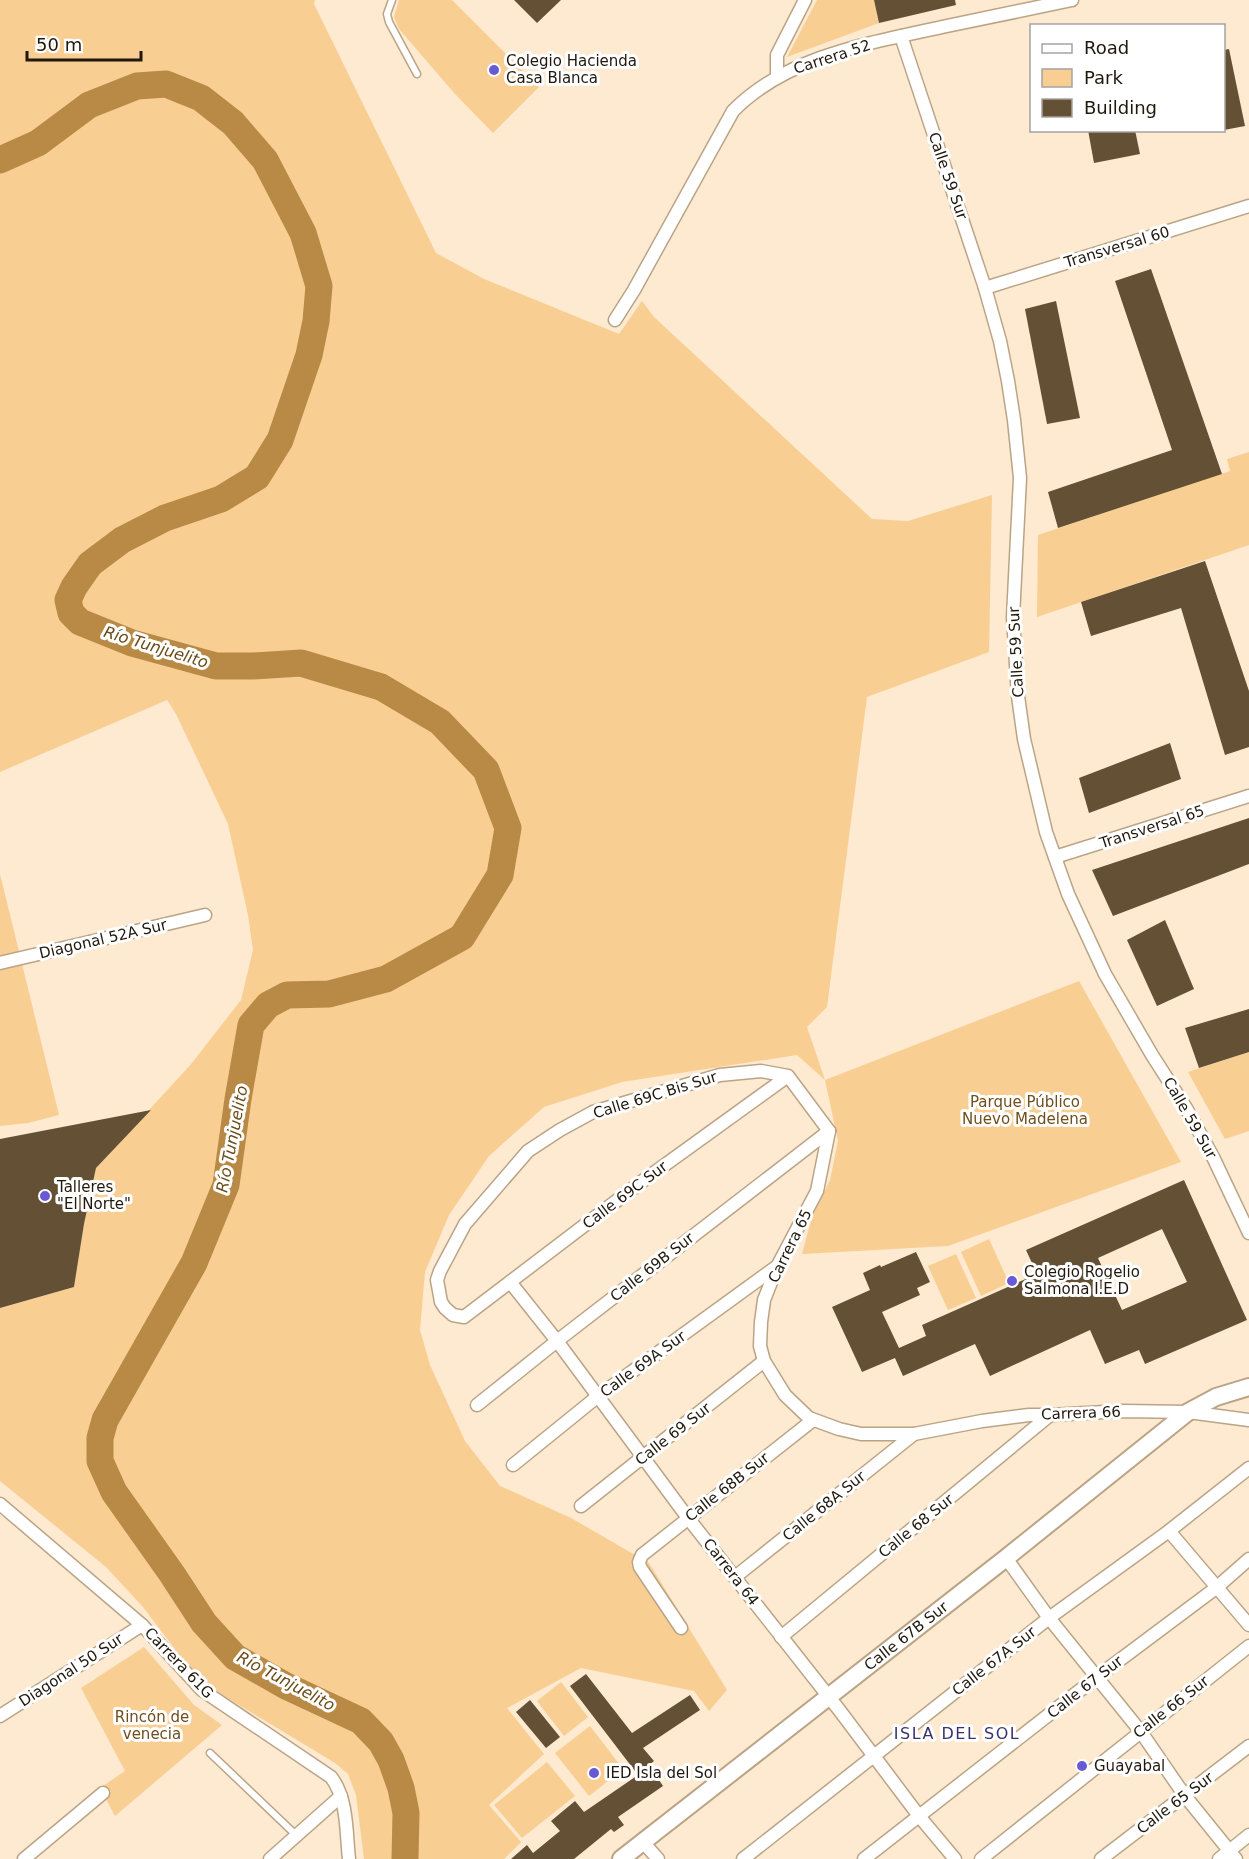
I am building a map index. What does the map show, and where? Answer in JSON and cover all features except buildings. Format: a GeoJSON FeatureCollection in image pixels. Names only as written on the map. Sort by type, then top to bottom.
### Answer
{"type":"FeatureCollection","features":[{"type":"Feature","properties":{"kind":"street"},"geometry":{"type":"LineString","coordinates":[[777,76],[777,55],[805,0]]}},
{"type":"Feature","properties":{"kind":"street","name":"Carrera 52"},"geometry":{"type":"LineString","coordinates":[[615,320],[733,111],[747,96],[777,76],[806,63],[901,36],[1072,0]]}},
{"type":"Feature","properties":{"kind":"street","name":"Calle 59 Sur"},"geometry":{"type":"LineString","coordinates":[[901,36],[985,288],[1000,341],[1008,381],[1020,478],[1013,617],[1018,696],[1024,740],[1046,831],[1068,894],[1105,974],[1200,1133],[1249,1233]]}},
{"type":"Feature","properties":{"kind":"street","name":"Transversal 60"},"geometry":{"type":"LineString","coordinates":[[985,288],[1249,206]]}},
{"type":"Feature","properties":{"kind":"street","name":"Transversal 65"},"geometry":{"type":"LineString","coordinates":[[1055,857],[1249,796]]}},
{"type":"Feature","properties":{"kind":"street","name":"Diagonal 52A Sur"},"geometry":{"type":"LineString","coordinates":[[0,963],[205,915]]}},
{"type":"Feature","properties":{"kind":"street","name":"Calle 69C Bis Sur"},"geometry":{"type":"LineString","coordinates":[[464,1317],[453,1315],[441,1302],[437,1280],[440,1271],[465,1224],[528,1151],[593,1112],[720,1075],[761,1071],[788,1076]]}},
{"type":"Feature","properties":{"kind":"street"},"geometry":{"type":"LineString","coordinates":[[788,1076],[829,1131]]}},
{"type":"Feature","properties":{"kind":"street","name":"Calle 69C Sur"},"geometry":{"type":"LineString","coordinates":[[464,1317],[644,1180],[788,1076]]}},
{"type":"Feature","properties":{"kind":"street","name":"Carrera 65"},"geometry":{"type":"LineString","coordinates":[[829,1131],[817,1191],[777,1267],[765,1300],[760,1346],[764,1361],[785,1395],[813,1420],[861,1434],[914,1434]]}},
{"type":"Feature","properties":{"kind":"street","name":"Calle 69B Sur"},"geometry":{"type":"LineString","coordinates":[[477,1405],[556,1341],[829,1131]]}},
{"type":"Feature","properties":{"kind":"street","name":"Calle 69A Sur"},"geometry":{"type":"LineString","coordinates":[[513,1465],[597,1397],[777,1267]]}},
{"type":"Feature","properties":{"kind":"street","name":"Carrera 64"},"geometry":{"type":"LineString","coordinates":[[510,1282],[688,1518],[919,1816],[955,1859]]}},
{"type":"Feature","properties":{"kind":"street","name":"Calle 69 Sur"},"geometry":{"type":"LineString","coordinates":[[581,1506],[764,1361]]}},
{"type":"Feature","properties":{"kind":"street","name":"Calle 67B Sur"},"geometry":{"type":"LineString","coordinates":[[621,1859],[1188,1412],[1216,1398],[1249,1388]]}},
{"type":"Feature","properties":{"kind":"street","name":"Carrera 66"},"geometry":{"type":"LineString","coordinates":[[914,1434],[1029,1415],[1123,1411],[1188,1412],[1249,1420]]}},
{"type":"Feature","properties":{"kind":"street","name":"Calle 68 Sur"},"geometry":{"type":"LineString","coordinates":[[781,1636],[1050,1415]]}},
{"type":"Feature","properties":{"kind":"street","name":"Calle 68B Sur"},"geometry":{"type":"LineString","coordinates":[[681,1628],[640,1567],[639,1562],[642,1555],[813,1420]]}},
{"type":"Feature","properties":{"kind":"street","name":"Calle 68A Sur"},"geometry":{"type":"LineString","coordinates":[[735,1577],[914,1434]]}},
{"type":"Feature","properties":{"kind":"street","name":"Calle 67A Sur"},"geometry":{"type":"LineString","coordinates":[[743,1859],[1049,1618],[1169,1531],[1249,1468]]}},
{"type":"Feature","properties":{"kind":"street","name":"Carrera 61G"},"geometry":{"type":"LineString","coordinates":[[0,1504],[142,1625],[202,1690],[326,1774],[335,1783],[341,1796],[344,1812],[349,1859]]}},
{"type":"Feature","properties":{"kind":"street"},"geometry":{"type":"LineString","coordinates":[[1169,1531],[1249,1625]]}},
{"type":"Feature","properties":{"kind":"street"},"geometry":{"type":"LineString","coordinates":[[1005,1558],[1049,1618],[1140,1731],[1185,1796],[1232,1855]]}},
{"type":"Feature","properties":{"kind":"street","name":"Calle 67 Sur"},"geometry":{"type":"LineString","coordinates":[[864,1859],[1097,1677],[1216,1588],[1249,1559]]}},
{"type":"Feature","properties":{"kind":"street","name":"Diagonal 50 Sur"},"geometry":{"type":"LineString","coordinates":[[0,1716],[142,1625]]}},
{"type":"Feature","properties":{"kind":"street","name":"Calle 66 Sur"},"geometry":{"type":"LineString","coordinates":[[981,1859],[1249,1646]]}},
{"type":"Feature","properties":{"kind":"street","name":"Calle 65 Sur"},"geometry":{"type":"LineString","coordinates":[[1101,1859],[1249,1746]]}},
{"type":"Feature","properties":{"kind":"street"},"geometry":{"type":"LineString","coordinates":[[24,1859],[103,1793]]}},
{"type":"Feature","properties":{"kind":"street"},"geometry":{"type":"LineString","coordinates":[[270,1859],[341,1796]]}},
{"type":"Feature","properties":{"kind":"street"},"geometry":{"type":"LineString","coordinates":[[1219,1859],[1232,1855],[1249,1835]]}},
{"type":"Feature","properties":{"kind":"street"},"geometry":{"type":"LineString","coordinates":[[643,1842],[658,1859]]}},
{"type":"Feature","properties":{"kind":"lane"},"geometry":{"type":"LineString","coordinates":[[392,0],[387,14],[389,22],[417,74]]}},
{"type":"Feature","properties":{"kind":"lane"},"geometry":{"type":"LineString","coordinates":[[210,1753],[296,1836]]}},
{"type":"Feature","properties":{"kind":"green space"},"geometry":{"type":"Polygon","coordinates":[[[0,0],[315,0],[314,4],[436,253],[484,279],[619,334],[642,301],[654,317],[872,519],[908,521],[992,495],[989,652],[867,697],[827,1007],[807,1027],[825,1080],[797,1055],[622,1082],[544,1107],[489,1156],[449,1215],[425,1272],[420,1330],[430,1365],[465,1441],[500,1486],[571,1518],[649,1563],[727,1690],[709,1711],[694,1691],[581,1668],[507,1708],[544,1754],[489,1805],[521,1842],[504,1859],[364,1859],[356,1795],[348,1774],[335,1763],[224,1696],[200,1677],[178,1653],[143,1607],[106,1567],[0,1481],[0,1308],[74,1287],[96,1168],[192,1063],[241,1000],[253,950],[248,915],[228,824],[176,714],[167,700],[0,772],[0,0]]]}},
{"type":"Feature","properties":{"kind":"green space","name":"Colegio Hacienda Casa Blanca"},"geometry":{"type":"Polygon","coordinates":[[[399,0],[452,0],[539,87],[493,133],[455,94],[399,29],[394,17],[399,0]]]}},
{"type":"Feature","properties":{"kind":"green space"},"geometry":{"type":"Polygon","coordinates":[[[817,0],[874,0],[879,23],[787,57],[817,0]]]}},
{"type":"Feature","properties":{"kind":"green space"},"geometry":{"type":"Polygon","coordinates":[[[1249,452],[1249,545],[1037,617],[1038,535],[1230,471],[1227,459],[1249,452]]]}},
{"type":"Feature","properties":{"kind":"green space"},"geometry":{"type":"Polygon","coordinates":[[[0,874],[59,1115],[28,1123],[0,1126],[0,874]]]}},
{"type":"Feature","properties":{"kind":"green space","name":"Parque Público Nuevo Madelena"},"geometry":{"type":"Polygon","coordinates":[[[1079,981],[1181,1162],[948,1246],[802,1254],[812,1217],[830,1180],[838,1141],[825,1080],[1079,981]]]}},
{"type":"Feature","properties":{"kind":"green space"},"geometry":{"type":"Polygon","coordinates":[[[1249,1052],[1249,1131],[1225,1139],[1188,1072],[1249,1052]]]}},
{"type":"Feature","properties":{"kind":"green space"},"geometry":{"type":"Polygon","coordinates":[[[989,1239],[1009,1283],[981,1296],[961,1252],[989,1239]]]}},
{"type":"Feature","properties":{"kind":"green space"},"geometry":{"type":"Polygon","coordinates":[[[956,1254],[976,1298],[948,1310],[928,1266],[956,1254]]]}},
{"type":"Feature","properties":{"kind":"green space","name":"Rincón de venecia"},"geometry":{"type":"Polygon","coordinates":[[[144,1647],[194,1705],[222,1725],[115,1816],[100,1788],[125,1771],[81,1688],[144,1647]]]}},
{"type":"Feature","properties":{"kind":"green space"},"geometry":{"type":"Polygon","coordinates":[[[561,1682],[588,1717],[564,1736],[537,1701],[561,1682]]]}},
{"type":"Feature","properties":{"kind":"green space"},"geometry":{"type":"Polygon","coordinates":[[[590,1726],[623,1769],[589,1796],[555,1753],[590,1726]]]}},
{"type":"Feature","properties":{"kind":"green space"},"geometry":{"type":"Polygon","coordinates":[[[547,1762],[575,1796],[522,1838],[494,1805],[547,1762]]]}},
{"type":"Feature","properties":{"kind":"waterway","name":"Río Tunjuelito"},"geometry":{"type":"LineString","coordinates":[[0,160],[38,143],[89,105],[137,86],[166,84],[201,98],[233,123],[265,160],[303,233],[319,286],[316,321],[309,355],[280,440],[257,477],[221,499],[165,518],[122,540],[90,564],[68,600],[71,613],[80,622],[132,643],[216,666],[301,663],[381,687],[440,722],[486,770],[508,828],[500,875],[462,937],[386,979],[329,994],[287,995],[268,1005],[251,1025],[226,1185],[194,1263],[105,1420],[100,1438],[100,1461],[114,1492],[204,1623],[235,1657],[286,1686],[361,1721],[381,1742],[391,1760],[401,1788],[406,1813],[405,1859]]}},
{"type":"Feature","properties":{"kind":"place","name":"Colegio Hacienda Casa Blanca"},"geometry":{"type":"Point","coordinates":[494,70]}},
{"type":"Feature","properties":{"kind":"place","name":"Talleres \"El Norte\""},"geometry":{"type":"Point","coordinates":[45,1196]}},
{"type":"Feature","properties":{"kind":"place","name":"Colegio Rogelio Salmona I.E.D"},"geometry":{"type":"Point","coordinates":[1012,1281]}},
{"type":"Feature","properties":{"kind":"place","name":"Guayabal"},"geometry":{"type":"Point","coordinates":[1082,1766]}},
{"type":"Feature","properties":{"kind":"place","name":"IED Isla del Sol"},"geometry":{"type":"Point","coordinates":[594,1773]}},
{"type":"Feature","properties":{"kind":"district","name":"ISLA DEL SOL"},"geometry":{"type":"Point","coordinates":[957,1733]}}]}
